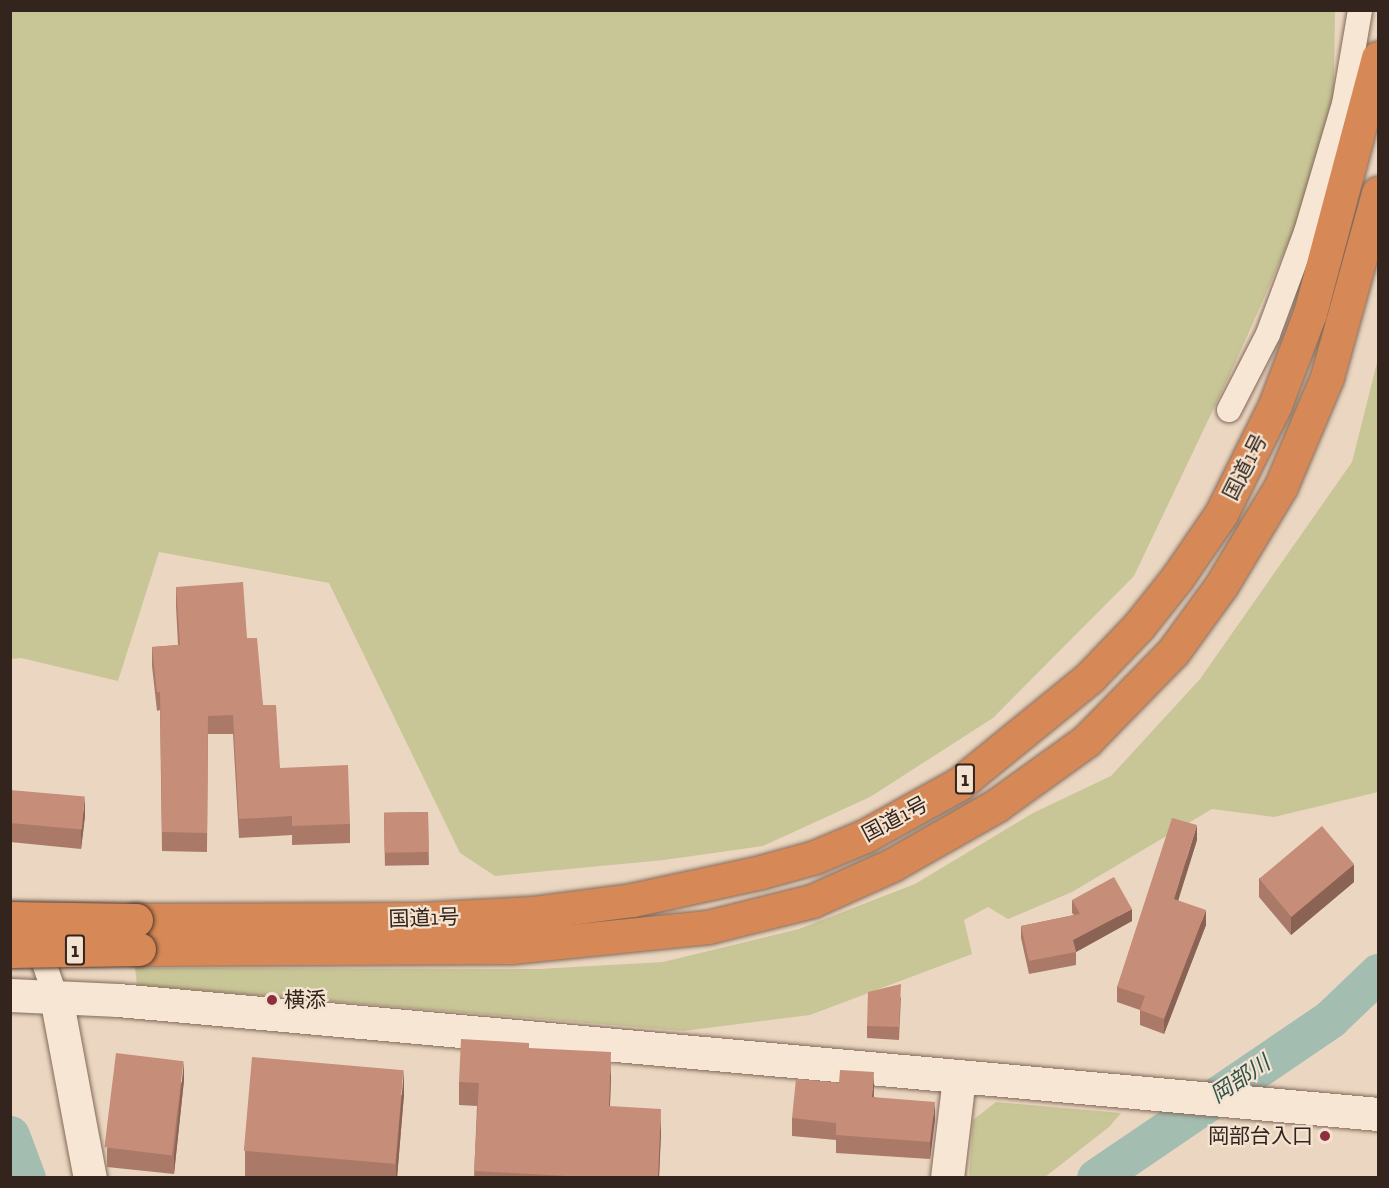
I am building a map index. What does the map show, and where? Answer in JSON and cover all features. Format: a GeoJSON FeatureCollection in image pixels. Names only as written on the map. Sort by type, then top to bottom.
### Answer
{"type":"FeatureCollection","features":[{"type":"Feature","properties":{"kind":"highway","name":"国道1号"},"geometry":{"type":"LineString","coordinates":[[10,951],[137,934],[532,913],[632,900],[749,875],[815,857],[865,836],[959,784],[1090,677],[1138,627],[1177,578],[1221,514],[1275,405],[1310,313],[1378,58]]}},
{"type":"Feature","properties":{"kind":"highway","name":"国道1号"},"geometry":{"type":"LineString","coordinates":[[10,918],[137,934],[511,947],[708,927],[812,901],[892,866],[997,805],[1086,741],[1173,652],[1221,586],[1281,486],[1327,377],[1378,193]]}},
{"type":"Feature","properties":{"kind":"street"},"geometry":{"type":"LineString","coordinates":[[1229,410],[1268,334],[1306,232],[1344,104],[1359,10]]}},
{"type":"Feature","properties":{"kind":"street"},"geometry":{"type":"LineString","coordinates":[[10,913],[43,960],[56,997],[90,1178]]}},
{"type":"Feature","properties":{"kind":"street"},"geometry":{"type":"LineString","coordinates":[[11,995],[118,1000],[1378,1114]]}},
{"type":"Feature","properties":{"kind":"street"},"geometry":{"type":"LineString","coordinates":[[947,1178],[959,1077]]}},
{"type":"Feature","properties":{"kind":"shaded area"},"geometry":{"type":"Polygon","coordinates":[[[10,11],[1335,11],[1333,142],[1232,370],[1134,576],[993,718],[870,797],[763,846],[664,860],[495,876],[460,853],[329,583],[159,552],[118,681],[21,658],[11,659],[10,11]]]}},
{"type":"Feature","properties":{"kind":"shaded area"},"geometry":{"type":"Polygon","coordinates":[[[1378,359],[1378,792],[1274,817],[1212,809],[1072,892],[1008,919],[988,907],[964,920],[972,954],[810,1015],[683,1031],[137,985],[135,968],[539,969],[663,962],[799,929],[915,884],[1033,813],[1111,776],[1200,679],[1352,462],[1378,359]]]}},
{"type":"Feature","properties":{"kind":"shaded area"},"geometry":{"type":"Polygon","coordinates":[[[996,1102],[1121,1113],[1109,1127],[1045,1177],[969,1177],[973,1120],[996,1102]]]}},
{"type":"Feature","properties":{"kind":"building"},"geometry":{"type":"Polygon","coordinates":[[[243,582],[247,638],[257,638],[263,705],[276,705],[280,768],[348,765],[350,824],[292,826],[292,816],[239,819],[233,715],[208,716],[207,833],[162,832],[160,692],[157,692],[152,647],[180,645],[176,587],[243,582]]]}},
{"type":"Feature","properties":{"kind":"building"},"geometry":{"type":"Polygon","coordinates":[[[10,790],[85,797],[82,829],[10,823],[10,790]]]}},
{"type":"Feature","properties":{"kind":"building"},"geometry":{"type":"Polygon","coordinates":[[[428,812],[429,852],[385,853],[384,813],[428,812]]]}},
{"type":"Feature","properties":{"kind":"building"},"geometry":{"type":"Polygon","coordinates":[[[1172,818],[1197,825],[1174,899],[1206,910],[1164,1019],[1140,1010],[1145,996],[1117,987],[1172,818]]]}},
{"type":"Feature","properties":{"kind":"building"},"geometry":{"type":"Polygon","coordinates":[[[1322,826],[1354,864],[1291,917],[1259,879],[1322,826]]]}},
{"type":"Feature","properties":{"kind":"building"},"geometry":{"type":"Polygon","coordinates":[[[1114,877],[1132,909],[1073,940],[1076,952],[1029,961],[1021,926],[1080,914],[1072,900],[1114,877]]]}},
{"type":"Feature","properties":{"kind":"building"},"geometry":{"type":"Polygon","coordinates":[[[901,984],[899,1027],[867,1026],[868,992],[901,984]]]}},
{"type":"Feature","properties":{"kind":"building"},"geometry":{"type":"Polygon","coordinates":[[[461,1039],[529,1043],[529,1048],[611,1052],[609,1106],[661,1109],[658,1178],[604,1178],[474,1171],[479,1083],[459,1082],[461,1039]]]}},
{"type":"Feature","properties":{"kind":"building"},"geometry":{"type":"Polygon","coordinates":[[[116,1053],[183,1061],[172,1156],[104,1147],[116,1053]]]}},
{"type":"Feature","properties":{"kind":"building"},"geometry":{"type":"Polygon","coordinates":[[[252,1057],[403,1070],[395,1164],[244,1151],[252,1057]]]}},
{"type":"Feature","properties":{"kind":"building"},"geometry":{"type":"Polygon","coordinates":[[[840,1070],[874,1072],[872,1097],[935,1102],[930,1142],[836,1135],[836,1123],[792,1118],[796,1079],[839,1083],[840,1070]]]}},
{"type":"Feature","properties":{"kind":"waterway","name":"岡部川"},"geometry":{"type":"LineString","coordinates":[[1096,1178],[1331,1018],[1378,973]]}},
{"type":"Feature","properties":{"kind":"waterway","name":"岡部川"},"geometry":{"type":"LineString","coordinates":[[10,1135],[26,1178]]}},
{"type":"Feature","properties":{"kind":"place","name":"横添"},"geometry":{"type":"Point","coordinates":[272,1000]}},
{"type":"Feature","properties":{"kind":"place","name":"岡部台入口"},"geometry":{"type":"Point","coordinates":[1325,1136]}}]}
